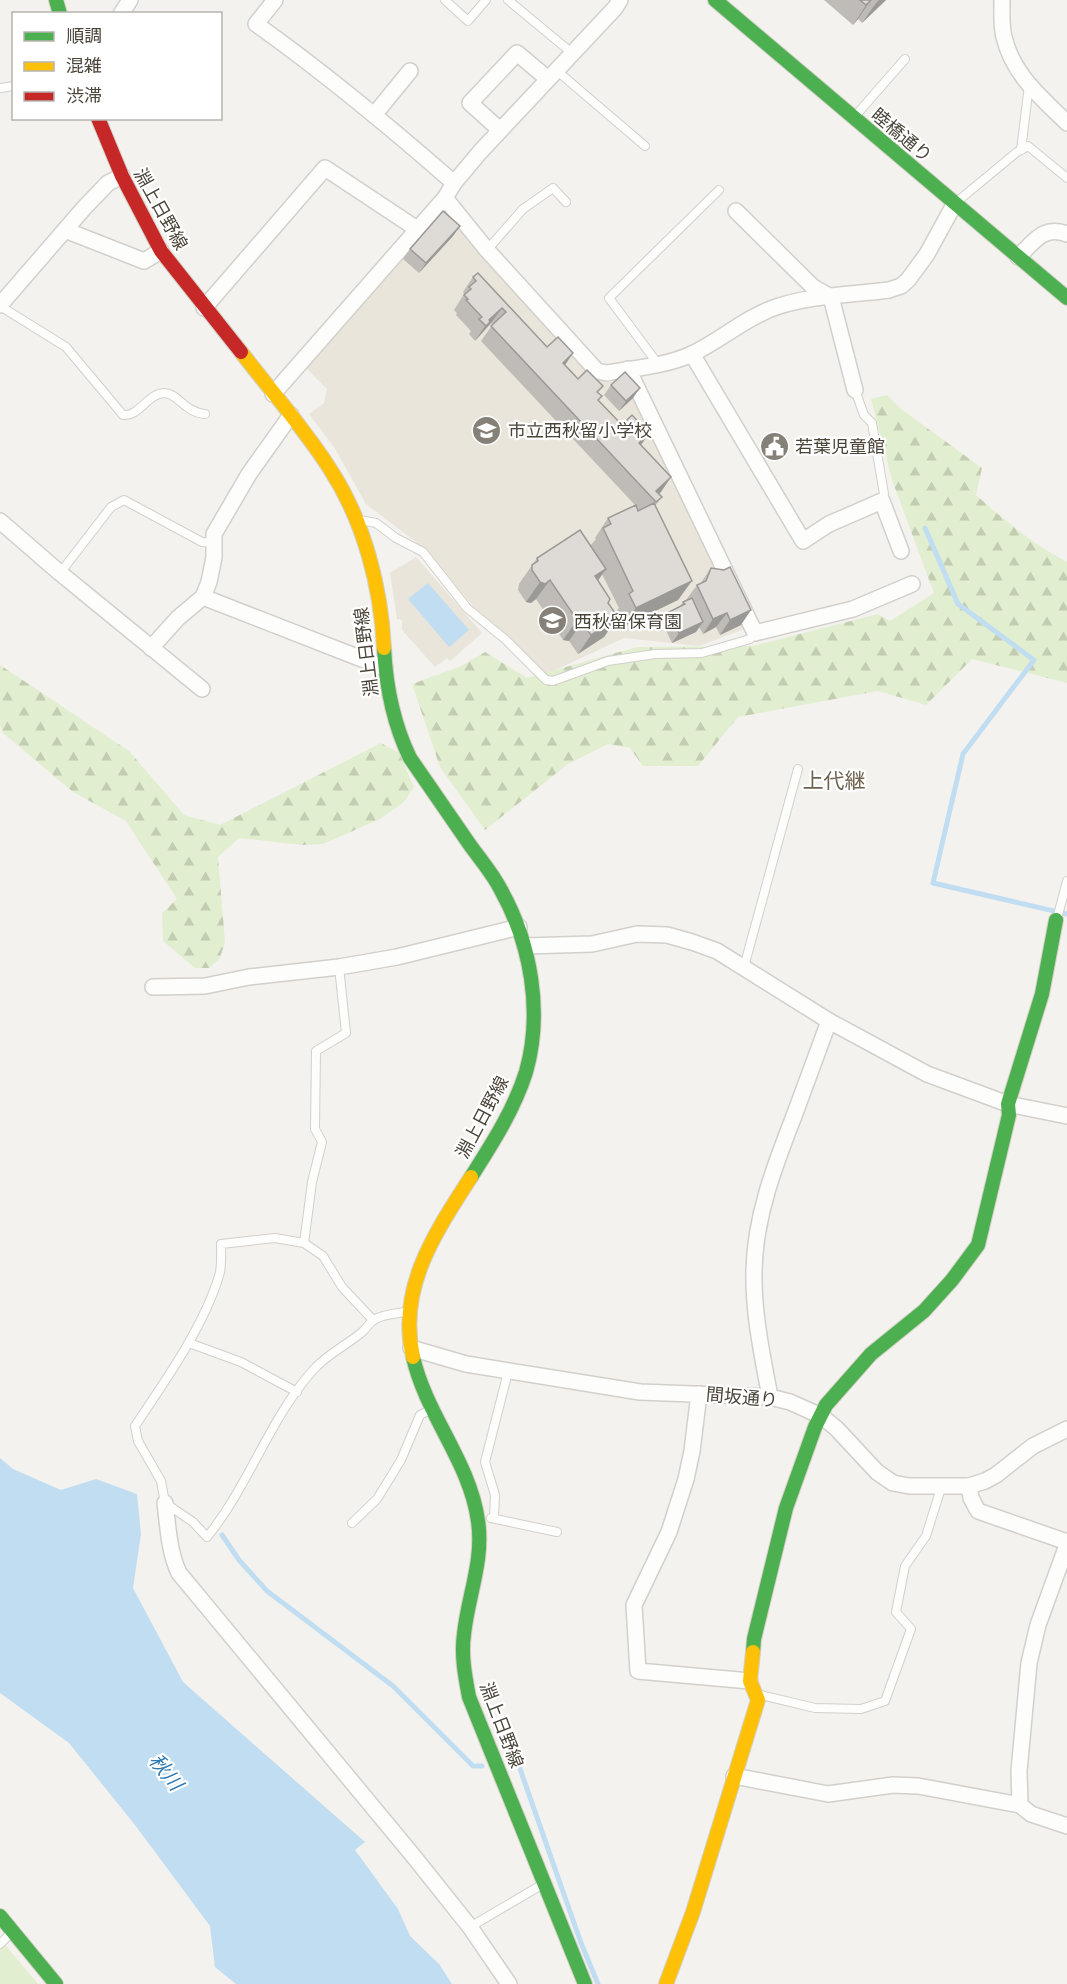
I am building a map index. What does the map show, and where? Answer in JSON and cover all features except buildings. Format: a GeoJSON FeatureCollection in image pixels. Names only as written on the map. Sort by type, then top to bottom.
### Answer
{"type":"FeatureCollection","features":[{"type":"Feature","properties":{"kind":"main road","name":"睦橋通り"},"geometry":{"type":"LineString","coordinates":[[715,0],[1067,298]]}},
{"type":"Feature","properties":{"kind":"main road","name":"淵上日野線"},"geometry":{"type":"LineString","coordinates":[[99,120],[122,176],[161,252],[329,466],[356,519],[376,586],[385,668],[392,709],[402,742],[501,889],[519,927],[525,946],[535,1003],[532,1052],[506,1118],[429,1244],[416,1277],[408,1312],[407,1329],[417,1371],[470,1492],[478,1518],[480,1556],[477,1579],[464,1626],[463,1666],[469,1697],[585,1984]]}},
{"type":"Feature","properties":{"kind":"main road"},"geometry":{"type":"LineString","coordinates":[[666,1984],[693,1912],[758,1700],[753,1687],[754,1639],[786,1508],[799,1468],[826,1405],[871,1354],[924,1311],[952,1280],[978,1245],[1009,1115],[1008,1104],[1042,994],[1057,914]]}},
{"type":"Feature","properties":{"kind":"main road"},"geometry":{"type":"LineString","coordinates":[[0,1916],[56,1984]]}},
{"type":"Feature","properties":{"kind":"street"},"geometry":{"type":"LineString","coordinates":[[275,0],[256,24],[374,115],[454,183]]}},
{"type":"Feature","properties":{"kind":"street"},"geometry":{"type":"LineString","coordinates":[[273,394],[445,198],[454,183],[500,130],[620,0]]}},
{"type":"Feature","properties":{"kind":"street"},"geometry":{"type":"LineString","coordinates":[[1002,0],[1003,35],[1010,58],[1029,85],[1067,123]]}},
{"type":"Feature","properties":{"kind":"street"},"geometry":{"type":"LineString","coordinates":[[500,130],[470,103],[517,53],[552,74]]}},
{"type":"Feature","properties":{"kind":"street"},"geometry":{"type":"LineString","coordinates":[[374,115],[410,71]]}},
{"type":"Feature","properties":{"kind":"street"},"geometry":{"type":"LineString","coordinates":[[204,308],[325,168],[417,229]]}},
{"type":"Feature","properties":{"kind":"street"},"geometry":{"type":"LineString","coordinates":[[0,305],[108,183],[122,176]]}},
{"type":"Feature","properties":{"kind":"street"},"geometry":{"type":"LineString","coordinates":[[445,198],[487,249],[597,371],[607,372],[658,364],[692,354],[734,327],[774,308],[802,300],[889,290],[901,286],[927,254],[955,203]]}},
{"type":"Feature","properties":{"kind":"street"},"geometry":{"type":"LineString","coordinates":[[736,211],[813,287],[831,297],[855,390]]}},
{"type":"Feature","properties":{"kind":"street"},"geometry":{"type":"LineString","coordinates":[[65,230],[144,261],[161,252]]}},
{"type":"Feature","properties":{"kind":"street"},"geometry":{"type":"LineString","coordinates":[[1018,257],[1044,233],[1055,230],[1067,234]]}},
{"type":"Feature","properties":{"kind":"street"},"geometry":{"type":"LineString","coordinates":[[692,354],[803,541],[829,524],[882,501],[901,551]]}},
{"type":"Feature","properties":{"kind":"street"},"geometry":{"type":"LineString","coordinates":[[628,369],[755,633],[853,609],[912,584]]}},
{"type":"Feature","properties":{"kind":"street"},"geometry":{"type":"LineString","coordinates":[[151,648],[178,618],[203,597],[209,582],[214,534],[249,474],[291,416]]}},
{"type":"Feature","properties":{"kind":"street"},"geometry":{"type":"LineString","coordinates":[[0,521],[202,689]]}},
{"type":"Feature","properties":{"kind":"street"},"geometry":{"type":"LineString","coordinates":[[203,597],[385,668]]}},
{"type":"Feature","properties":{"kind":"street"},"geometry":{"type":"LineString","coordinates":[[153,987],[206,986],[249,977],[339,967],[397,957],[519,927]]}},
{"type":"Feature","properties":{"kind":"street"},"geometry":{"type":"LineString","coordinates":[[525,946],[592,944],[638,934],[667,935],[717,951],[829,1021],[927,1074],[1008,1104],[1067,1116]]}},
{"type":"Feature","properties":{"kind":"street"},"geometry":{"type":"LineString","coordinates":[[770,1397],[757,1332],[754,1279],[756,1241],[767,1191],[829,1021]]}},
{"type":"Feature","properties":{"kind":"street","name":"間坂通り"},"geometry":{"type":"LineString","coordinates":[[411,1348],[466,1364],[640,1392],[770,1397],[790,1402],[820,1416],[836,1428],[877,1472],[893,1483],[909,1486],[969,1485],[996,1476],[1033,1446],[1067,1429]]}},
{"type":"Feature","properties":{"kind":"street"},"geometry":{"type":"LineString","coordinates":[[699,1394],[686,1479],[669,1532],[634,1605],[638,1671],[753,1687]]}},
{"type":"Feature","properties":{"kind":"street"},"geometry":{"type":"LineString","coordinates":[[969,1485],[971,1498],[978,1511],[1067,1544],[1038,1625],[1029,1663],[1019,1771],[1020,1805]]}},
{"type":"Feature","properties":{"kind":"street"},"geometry":{"type":"LineString","coordinates":[[165,1503],[171,1548],[179,1573],[415,1858],[470,1927],[509,1984]]}},
{"type":"Feature","properties":{"kind":"street"},"geometry":{"type":"LineString","coordinates":[[734,1776],[828,1794],[893,1785],[918,1786],[1020,1805],[1031,1814],[1067,1826]]}},
{"type":"Feature","properties":{"kind":"lane"},"geometry":{"type":"LineString","coordinates":[[445,0],[468,21],[486,0]]}},
{"type":"Feature","properties":{"kind":"lane"},"geometry":{"type":"LineString","coordinates":[[508,0],[572,53]]}},
{"type":"Feature","properties":{"kind":"lane"},"geometry":{"type":"LineString","coordinates":[[854,118],[905,59]]}},
{"type":"Feature","properties":{"kind":"lane"},"geometry":{"type":"LineString","coordinates":[[552,74],[645,146]]}},
{"type":"Feature","properties":{"kind":"lane"},"geometry":{"type":"LineString","coordinates":[[1021,150],[1029,85]]}},
{"type":"Feature","properties":{"kind":"lane"},"geometry":{"type":"LineString","coordinates":[[955,203],[1021,150],[1028,147],[1067,178]]}},
{"type":"Feature","properties":{"kind":"lane"},"geometry":{"type":"LineString","coordinates":[[487,249],[523,209],[553,188],[566,202]]}},
{"type":"Feature","properties":{"kind":"lane"},"geometry":{"type":"LineString","coordinates":[[658,364],[609,298],[719,190]]}},
{"type":"Feature","properties":{"kind":"lane"},"geometry":{"type":"LineString","coordinates":[[0,305],[66,347],[123,415],[133,414],[157,394],[167,393],[178,399],[188,410],[205,414]]}},
{"type":"Feature","properties":{"kind":"lane"},"geometry":{"type":"LineString","coordinates":[[855,390],[864,415],[872,423],[884,494],[882,501]]}},
{"type":"Feature","properties":{"kind":"lane"},"geometry":{"type":"LineString","coordinates":[[60,573],[111,507],[124,500],[202,542],[214,543]]}},
{"type":"Feature","properties":{"kind":"lane"},"geometry":{"type":"LineString","coordinates":[[356,519],[376,523],[396,538],[423,552],[467,608],[506,640],[546,680],[553,681],[608,661],[655,654],[702,652],[750,639],[755,633]]}},
{"type":"Feature","properties":{"kind":"lane"},"geometry":{"type":"LineString","coordinates":[[744,967],[798,769]]}},
{"type":"Feature","properties":{"kind":"lane"},"geometry":{"type":"LineString","coordinates":[[1057,914],[1067,880]]}},
{"type":"Feature","properties":{"kind":"lane"},"geometry":{"type":"LineString","coordinates":[[304,1243],[312,1182],[322,1142],[315,1129],[316,1051],[345,1033],[339,967]]}},
{"type":"Feature","properties":{"kind":"lane"},"geometry":{"type":"LineString","coordinates":[[373,1320],[342,1287],[323,1256],[304,1243],[275,1238],[221,1244],[220,1275],[189,1343],[135,1426],[138,1441],[161,1481],[165,1503],[194,1522],[207,1537],[220,1521],[271,1431],[297,1392],[325,1358],[362,1333],[373,1320],[388,1314],[408,1312]]}},
{"type":"Feature","properties":{"kind":"lane"},"geometry":{"type":"LineString","coordinates":[[189,1343],[241,1362],[297,1392]]}},
{"type":"Feature","properties":{"kind":"lane"},"geometry":{"type":"LineString","coordinates":[[495,1518],[495,1495],[485,1462],[508,1372]]}},
{"type":"Feature","properties":{"kind":"lane"},"geometry":{"type":"LineString","coordinates":[[352,1523],[377,1499],[395,1470],[420,1415],[432,1408]]}},
{"type":"Feature","properties":{"kind":"lane"},"geometry":{"type":"LineString","coordinates":[[753,1687],[815,1708],[861,1709],[885,1701],[911,1629],[896,1612],[905,1566],[926,1536],[942,1485]]}},
{"type":"Feature","properties":{"kind":"lane"},"geometry":{"type":"LineString","coordinates":[[478,1518],[495,1518],[557,1532]]}},
{"type":"Feature","properties":{"kind":"lane"},"geometry":{"type":"LineString","coordinates":[[470,1927],[544,1883]]}},
{"type":"Feature","properties":{"kind":"lane"},"geometry":{"type":"LineString","coordinates":[[0,1944],[13,1931]]}},
{"type":"Feature","properties":{"kind":"shaded area","name":"市立西秋留小学校"},"geometry":{"type":"Polygon","coordinates":[[[441,212],[452,213],[595,378],[611,382],[627,378],[747,628],[699,646],[624,638],[545,675],[509,637],[473,606],[424,548],[366,504],[334,447],[309,414],[324,403],[327,389],[305,367],[441,212]]]}},
{"type":"Feature","properties":{"kind":"shaded area"},"geometry":{"type":"Polygon","coordinates":[[[416,557],[482,633],[450,661],[447,658],[435,667],[402,630],[402,620],[397,619],[390,573],[416,557]]]}},
{"type":"Feature","properties":{"kind":"green space"},"geometry":{"type":"Polygon","coordinates":[[[887,395],[901,409],[982,468],[976,495],[1020,532],[1067,562],[1067,683],[972,659],[926,705],[878,691],[738,717],[698,766],[643,766],[630,748],[608,744],[568,764],[485,830],[440,767],[412,684],[459,667],[485,652],[527,678],[637,647],[753,646],[878,614],[890,621],[934,593],[892,480],[871,399],[887,395]]]}},
{"type":"Feature","properties":{"kind":"green space"},"geometry":{"type":"Polygon","coordinates":[[[0,665],[129,751],[184,815],[220,825],[381,743],[399,753],[414,787],[404,802],[380,819],[323,844],[303,845],[239,838],[218,857],[225,942],[220,958],[209,968],[195,968],[163,941],[162,913],[177,899],[126,821],[73,792],[3,733],[0,725],[0,665]]]}},
{"type":"Feature","properties":{"kind":"green space"},"geometry":{"type":"Polygon","coordinates":[[[0,1939],[38,1984],[0,1984],[0,1939]]]}},
{"type":"Feature","properties":{"kind":"water"},"geometry":{"type":"Polygon","coordinates":[[[428,583],[469,630],[449,647],[408,599],[428,583]]]}},
{"type":"Feature","properties":{"kind":"water","name":"秋川"},"geometry":{"type":"Polygon","coordinates":[[[0,1458],[13,1469],[61,1490],[96,1479],[137,1494],[141,1534],[133,1588],[183,1682],[365,1842],[355,1850],[398,1909],[410,1936],[439,1964],[452,1984],[236,1984],[215,1967],[210,1926],[135,1825],[69,1743],[0,1693],[0,1458]]]}},
{"type":"Feature","properties":{"kind":"waterway"},"geometry":{"type":"LineString","coordinates":[[925,528],[958,604],[1034,660],[963,754],[933,883],[1067,914]]}},
{"type":"Feature","properties":{"kind":"waterway"},"geometry":{"type":"LineString","coordinates":[[222,1535],[239,1560],[267,1591],[393,1686],[473,1766],[482,1766]]}},
{"type":"Feature","properties":{"kind":"waterway"},"geometry":{"type":"LineString","coordinates":[[511,1765],[519,1766],[581,1943],[598,1984]]}},
{"type":"Feature","properties":{"kind":"traffic: fast"},"geometry":{"type":"LineString","coordinates":[[56,0],[59,12]]}},
{"type":"Feature","properties":{"kind":"traffic: fast"},"geometry":{"type":"LineString","coordinates":[[715,0],[1067,298]]}},
{"type":"Feature","properties":{"kind":"traffic: fast"},"geometry":{"type":"LineString","coordinates":[[384,648],[391,704],[404,745],[410,758],[498,884],[520,933],[531,979],[533,1026],[526,1072],[509,1113],[471,1177]]}},
{"type":"Feature","properties":{"kind":"traffic: fast"},"geometry":{"type":"LineString","coordinates":[[753,1652],[754,1639],[786,1508],[815,1427],[826,1405],[871,1354],[924,1311],[952,1280],[978,1245],[1009,1115],[1008,1104],[1042,994],[1056,920]]}},
{"type":"Feature","properties":{"kind":"traffic: fast"},"geometry":{"type":"LineString","coordinates":[[413,1357],[428,1399],[466,1479],[478,1521],[479,1550],[463,1642],[469,1697],[585,1984]]}},
{"type":"Feature","properties":{"kind":"traffic: fast"},"geometry":{"type":"LineString","coordinates":[[0,1916],[56,1984]]}},
{"type":"Feature","properties":{"kind":"traffic: slow"},"geometry":{"type":"LineString","coordinates":[[241,352],[298,424],[342,489],[369,555],[379,602],[384,648]]}},
{"type":"Feature","properties":{"kind":"traffic: slow"},"geometry":{"type":"LineString","coordinates":[[413,1357],[409,1332],[410,1308],[422,1262],[471,1177]]}},
{"type":"Feature","properties":{"kind":"traffic: slow"},"geometry":{"type":"LineString","coordinates":[[666,1984],[693,1912],[758,1700],[750,1681],[753,1652]]}},
{"type":"Feature","properties":{"kind":"traffic: jam"},"geometry":{"type":"LineString","coordinates":[[99,120],[122,176],[161,251],[241,352]]}},
{"type":"Feature","properties":{"kind":"place","name":"市立西秋留小学校"},"geometry":{"type":"Point","coordinates":[487,430]}},
{"type":"Feature","properties":{"kind":"place","name":"若葉児童館"},"geometry":{"type":"Point","coordinates":[774,446]}},
{"type":"Feature","properties":{"kind":"place","name":"西秋留保育園"},"geometry":{"type":"Point","coordinates":[553,621]}},
{"type":"Feature","properties":{"kind":"district","name":"上代継"},"geometry":{"type":"Point","coordinates":[834,780]}}]}
